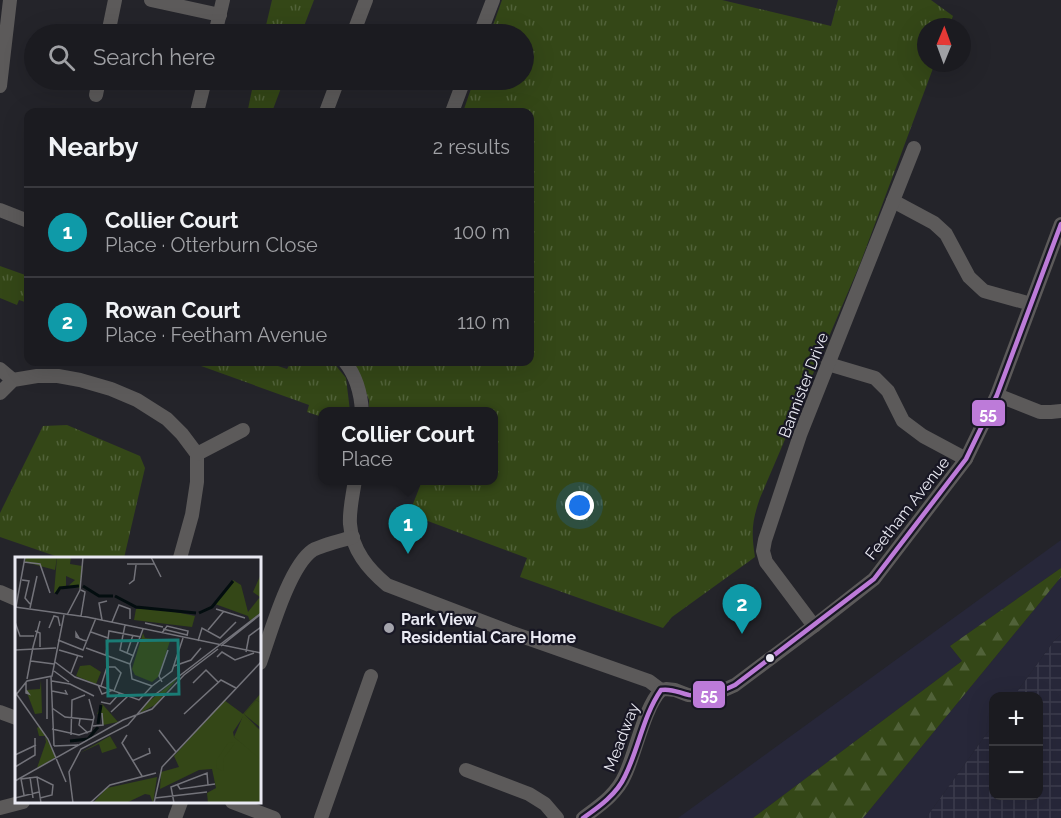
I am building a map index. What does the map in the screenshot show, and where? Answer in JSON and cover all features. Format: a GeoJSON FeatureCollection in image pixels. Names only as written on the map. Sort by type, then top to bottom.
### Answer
{"type":"FeatureCollection","features":[{"type":"Feature","properties":{"kind":"street"},"geometry":{"type":"LineString","coordinates":[[0,80],[10,0]]}},
{"type":"Feature","properties":{"kind":"street"},"geometry":{"type":"LineString","coordinates":[[110,24],[115,0]]}},
{"type":"Feature","properties":{"kind":"street"},"geometry":{"type":"LineString","coordinates":[[151,0],[220,15]]}},
{"type":"Feature","properties":{"kind":"street"},"geometry":{"type":"LineString","coordinates":[[218,24],[223,0]]}},
{"type":"Feature","properties":{"kind":"street"},"geometry":{"type":"LineString","coordinates":[[357,24],[366,0]]}},
{"type":"Feature","properties":{"kind":"street"},"geometry":{"type":"LineString","coordinates":[[484,24],[493,0]]}},
{"type":"Feature","properties":{"kind":"street"},"geometry":{"type":"LineString","coordinates":[[96,95],[97,90]]}},
{"type":"Feature","properties":{"kind":"street"},"geometry":{"type":"LineString","coordinates":[[198,108],[202,90]]}},
{"type":"Feature","properties":{"kind":"street"},"geometry":{"type":"LineString","coordinates":[[328,108],[334,90]]}},
{"type":"Feature","properties":{"kind":"street"},"geometry":{"type":"LineString","coordinates":[[454,108],[460,90]]}},
{"type":"Feature","properties":{"kind":"street","name":"Bannister Drive"},"geometry":{"type":"LineString","coordinates":[[814,626],[766,562],[763,551],[765,540],[800,435],[914,148]]}},
{"type":"Feature","properties":{"kind":"street"},"geometry":{"type":"LineString","coordinates":[[893,201],[934,223],[946,234],[969,277],[984,291],[1031,304]]}},
{"type":"Feature","properties":{"kind":"street"},"geometry":{"type":"LineString","coordinates":[[0,210],[24,219]]}},
{"type":"Feature","properties":{"kind":"street","name":"Feetham Avenue"},"geometry":{"type":"LineString","coordinates":[[353,537],[362,559],[372,572],[387,585],[510,632],[649,681],[661,690],[675,690],[688,695],[705,696],[727,690],[758,669],[874,579],[966,459],[997,395],[1061,224]]}},
{"type":"Feature","properties":{"kind":"street"},"geometry":{"type":"LineString","coordinates":[[828,364],[875,378],[888,391],[903,421],[923,436],[966,459]]}},
{"type":"Feature","properties":{"kind":"street"},"geometry":{"type":"LineString","coordinates":[[348,366],[361,393],[362,407]]}},
{"type":"Feature","properties":{"kind":"street"},"geometry":{"type":"LineString","coordinates":[[0,369],[13,380]]}},
{"type":"Feature","properties":{"kind":"street"},"geometry":{"type":"LineString","coordinates":[[0,393],[13,380],[37,376],[58,376],[111,389],[137,400],[167,419],[197,454],[197,482],[192,515],[180,557]]}},
{"type":"Feature","properties":{"kind":"street"},"geometry":{"type":"LineString","coordinates":[[997,395],[1040,412],[1061,411]]}},
{"type":"Feature","properties":{"kind":"street"},"geometry":{"type":"LineString","coordinates":[[197,454],[243,430]]}},
{"type":"Feature","properties":{"kind":"street"},"geometry":{"type":"LineString","coordinates":[[261,660],[287,588],[299,565],[314,550],[353,537],[350,524],[354,485]]}},
{"type":"Feature","properties":{"kind":"street"},"geometry":{"type":"LineString","coordinates":[[0,592],[15,599]]}},
{"type":"Feature","properties":{"kind":"street"},"geometry":{"type":"LineString","coordinates":[[321,818],[371,676]]}},
{"type":"Feature","properties":{"kind":"street","name":"Meadway"},"geometry":{"type":"LineString","coordinates":[[584,818],[601,806],[625,777],[652,703],[661,690]]}},
{"type":"Feature","properties":{"kind":"street"},"geometry":{"type":"LineString","coordinates":[[0,712],[15,718]]}},
{"type":"Feature","properties":{"kind":"street"},"geometry":{"type":"LineString","coordinates":[[466,770],[529,794],[545,804],[557,818]]}},
{"type":"Feature","properties":{"kind":"street"},"geometry":{"type":"LineString","coordinates":[[0,808],[16,803]]}},
{"type":"Feature","properties":{"kind":"street"},"geometry":{"type":"LineString","coordinates":[[175,818],[180,803]]}},
{"type":"Feature","properties":{"kind":"street"},"geometry":{"type":"LineString","coordinates":[[237,803],[274,818]]}},
{"type":"Feature","properties":{"kind":"shaded area"},"geometry":{"type":"Polygon","coordinates":[[[1061,540],[1061,568],[950,646],[962,661],[753,818],[678,818],[1061,540]]]}},
{"type":"Feature","properties":{"kind":"shaded area"},"geometry":{"type":"Polygon","coordinates":[[[1061,577],[1061,634],[1017,692],[989,692],[989,731],[926,818],[863,818],[1061,577]]]}},
{"type":"Feature","properties":{"kind":"shaded area"},"geometry":{"type":"Polygon","coordinates":[[[1061,634],[1061,818],[926,818],[989,731],[989,800],[1043,800],[1043,692],[1017,692],[1061,634]]]}},
{"type":"Feature","properties":{"kind":"green space"},"geometry":{"type":"Polygon","coordinates":[[[272,0],[314,0],[305,24],[266,24],[272,0]]]}},
{"type":"Feature","properties":{"kind":"green space"},"geometry":{"type":"Polygon","coordinates":[[[502,0],[722,0],[831,26],[838,0],[931,0],[953,16],[952,18],[917,18],[917,72],[932,72],[860,264],[760,498],[753,527],[755,557],[672,617],[663,628],[520,577],[527,558],[409,514],[420,485],[498,485],[498,407],[369,407],[369,400],[356,366],[534,366],[534,108],[464,108],[471,90],[534,90],[534,24],[494,24],[502,0]]]}},
{"type":"Feature","properties":{"kind":"green space"},"geometry":{"type":"Polygon","coordinates":[[[252,90],[280,90],[274,108],[248,108],[252,90]]]}},
{"type":"Feature","properties":{"kind":"green space"},"geometry":{"type":"Polygon","coordinates":[[[0,266],[24,275],[24,302],[19,300],[17,305],[0,298],[0,266]]]}},
{"type":"Feature","properties":{"kind":"green space"},"geometry":{"type":"Polygon","coordinates":[[[201,366],[278,366],[287,369],[289,366],[336,366],[346,378],[350,407],[318,407],[318,416],[307,412],[309,405],[201,366]]]}},
{"type":"Feature","properties":{"kind":"green space"},"geometry":{"type":"Polygon","coordinates":[[[67,425],[140,456],[145,468],[124,557],[58,557],[0,537],[0,513],[43,426],[67,425]]]}},
{"type":"Feature","properties":{"kind":"green space"},"geometry":{"type":"Polygon","coordinates":[[[1061,568],[1061,577],[863,818],[753,818],[962,661],[950,646],[1061,568]]]}},
{"type":"Feature","properties":{"kind":"transit line","name":"55"},"geometry":{"type":"LineString","coordinates":[[583,818],[607,800],[622,783],[650,710],[661,690],[701,696],[735,685],[874,579],[966,459],[997,395],[1061,224]]}},
{"type":"Feature","properties":{"kind":"place","name":"Collier Court"},"geometry":{"type":"Point","coordinates":[408,554]}},
{"type":"Feature","properties":{"kind":"place","name":"Park View Residential Care Home"},"geometry":{"type":"Point","coordinates":[389,628]}},
{"type":"Feature","properties":{"kind":"place","name":"Rowan Court"},"geometry":{"type":"Point","coordinates":[742,634]}}]}
